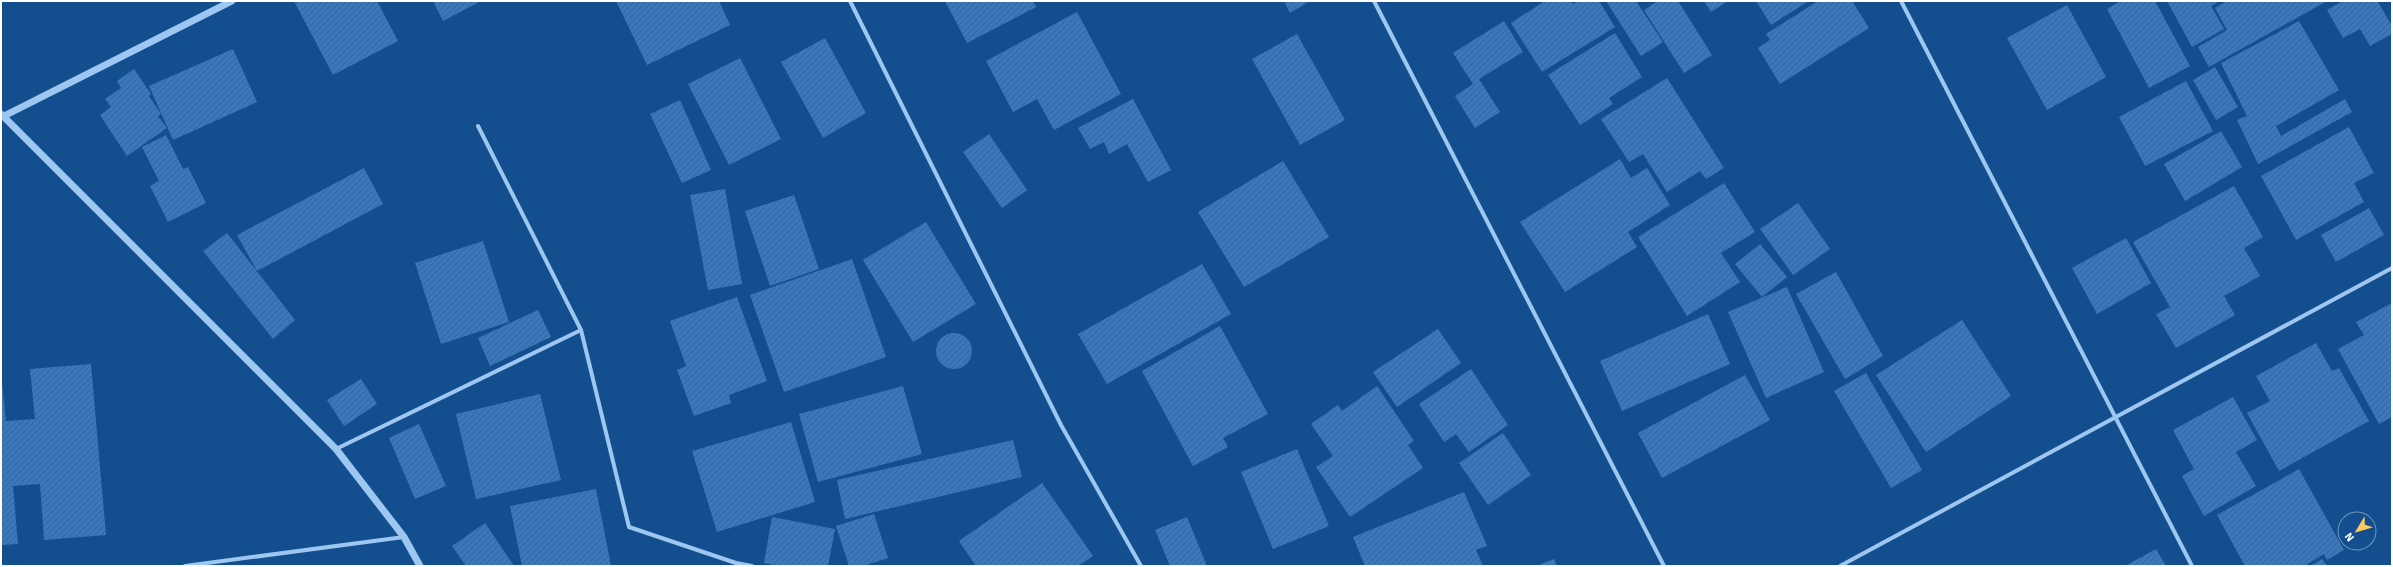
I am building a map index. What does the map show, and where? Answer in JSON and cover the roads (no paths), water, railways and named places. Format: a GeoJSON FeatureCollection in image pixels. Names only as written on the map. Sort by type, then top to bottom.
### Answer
{"type":"FeatureCollection","features":[{"type":"Feature","properties":{"kind":"street"},"geometry":{"type":"LineString","coordinates":[[232,1],[2,115],[336,449],[404,537],[420,566]]}},
{"type":"Feature","properties":{"kind":"street"},"geometry":{"type":"LineString","coordinates":[[850,1],[1061,425],[1141,566]]}},
{"type":"Feature","properties":{"kind":"street"},"geometry":{"type":"LineString","coordinates":[[1374,1],[1664,566]]}},
{"type":"Feature","properties":{"kind":"street"},"geometry":{"type":"LineString","coordinates":[[1902,1],[2192,566]]}},
{"type":"Feature","properties":{"kind":"street"},"geometry":{"type":"LineString","coordinates":[[478,126],[581,330],[629,527],[736,563],[752,566]]}},
{"type":"Feature","properties":{"kind":"street"},"geometry":{"type":"LineString","coordinates":[[1840,566],[2116,419],[2392,268]]}},
{"type":"Feature","properties":{"kind":"street"},"geometry":{"type":"LineString","coordinates":[[336,449],[581,330]]}},
{"type":"Feature","properties":{"kind":"street"},"geometry":{"type":"LineString","coordinates":[[186,566],[404,537]]}}]}
